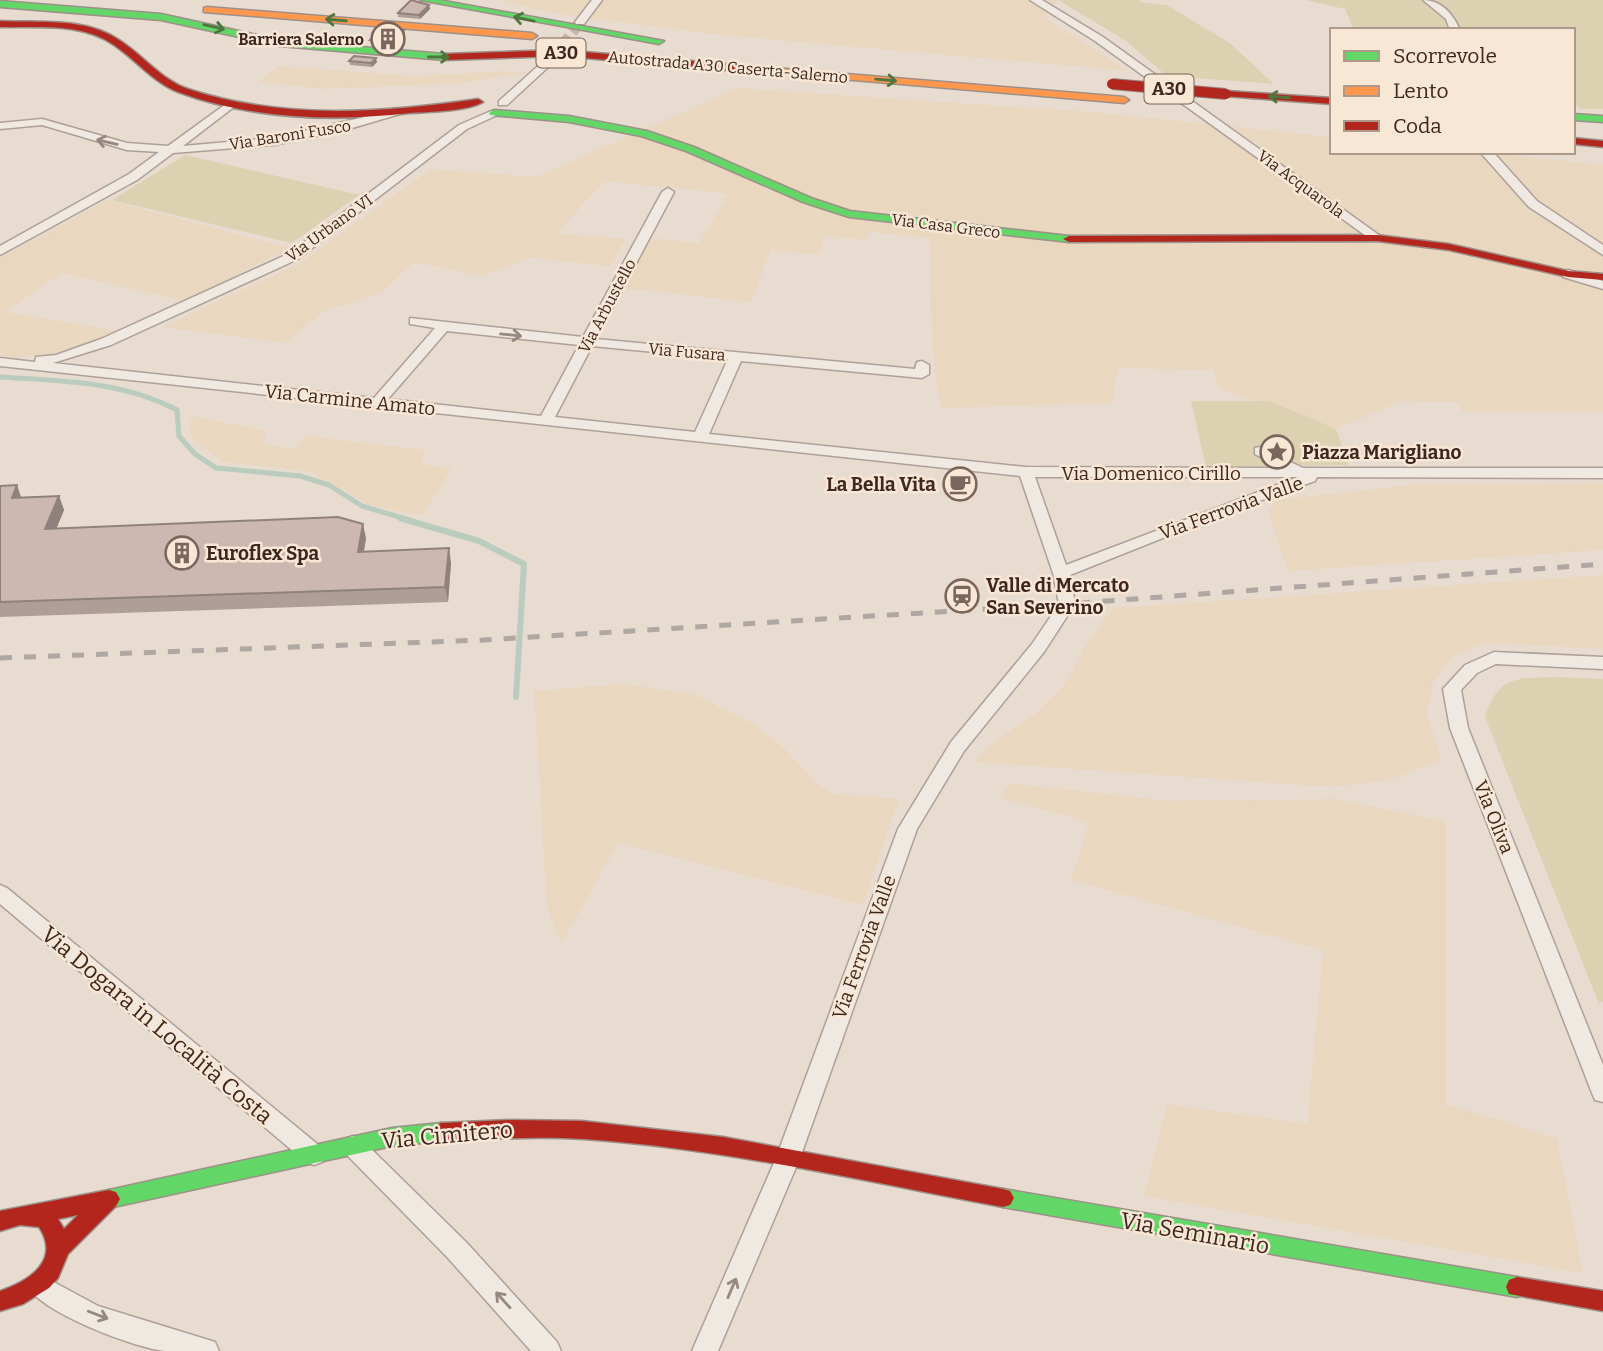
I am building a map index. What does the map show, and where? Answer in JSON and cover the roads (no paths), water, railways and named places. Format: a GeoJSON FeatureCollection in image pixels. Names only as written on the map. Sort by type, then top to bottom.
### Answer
{"type":"FeatureCollection","features":[{"type":"Feature","properties":{"kind":"main road","name":"Autostrada A30 Caserta-Salerno"},"geometry":{"type":"LineString","coordinates":[[87,0],[1330,101]]}},
{"type":"Feature","properties":{"kind":"main road"},"geometry":{"type":"LineString","coordinates":[[424,0],[572,29],[674,43]]}},
{"type":"Feature","properties":{"kind":"main road"},"geometry":{"type":"LineString","coordinates":[[231,12],[327,3]]}},
{"type":"Feature","properties":{"kind":"main road","name":"Autostrada A30 Caserta-Salerno"},"geometry":{"type":"LineString","coordinates":[[0,4],[161,18],[280,43],[373,53],[435,57],[573,54],[1318,117]]}},
{"type":"Feature","properties":{"kind":"main road","name":"Via Casa Greco"},"geometry":{"type":"LineString","coordinates":[[0,24],[76,30],[110,38],[149,72],[181,89],[234,103],[288,110],[404,111],[488,105],[610,126],[690,149],[815,205],[849,214],[1066,239],[1377,238]]}},
{"type":"Feature","properties":{"kind":"main road"},"geometry":{"type":"LineString","coordinates":[[769,54],[810,59]]}},
{"type":"Feature","properties":{"kind":"main road"},"geometry":{"type":"LineString","coordinates":[[1575,117],[1603,119]]}},
{"type":"Feature","properties":{"kind":"main road"},"geometry":{"type":"LineString","coordinates":[[1575,141],[1603,144]]}},
{"type":"Feature","properties":{"kind":"main road","name":"Via Acquarola"},"geometry":{"type":"LineString","coordinates":[[1377,238],[1449,247],[1568,274]]}},
{"type":"Feature","properties":{"kind":"main road"},"geometry":{"type":"LineString","coordinates":[[1568,274],[1603,277]]}},
{"type":"Feature","properties":{"kind":"main road","name":"Via Cimitero"},"geometry":{"type":"LineString","coordinates":[[0,1221],[392,1137],[499,1127],[599,1129],[788,1158]]}},
{"type":"Feature","properties":{"kind":"main road","name":"Via Seminario"},"geometry":{"type":"LineString","coordinates":[[788,1158],[1227,1239],[1603,1301]]}},
{"type":"Feature","properties":{"kind":"main road","name":"Via Cimitero"},"geometry":{"type":"LineString","coordinates":[[39,1285],[53,1267],[60,1247],[75,1229],[109,1199]]}},
{"type":"Feature","properties":{"kind":"main road"},"geometry":{"type":"LineString","coordinates":[[32,1215],[54,1226],[60,1235],[60,1247]]}},
{"type":"Feature","properties":{"kind":"main road"},"geometry":{"type":"LineString","coordinates":[[0,1301],[23,1295],[39,1285]]}},
{"type":"Feature","properties":{"kind":"street"},"geometry":{"type":"LineString","coordinates":[[580,22],[597,0]]}},
{"type":"Feature","properties":{"kind":"street","name":"Via Acquarola"},"geometry":{"type":"LineString","coordinates":[[1035,0],[1099,39],[1377,238]]}},
{"type":"Feature","properties":{"kind":"street"},"geometry":{"type":"LineString","coordinates":[[1428,0],[1450,18],[1454,28]]}},
{"type":"Feature","properties":{"kind":"street","name":"Via Urbano VI"},"geometry":{"type":"LineString","coordinates":[[60,364],[294,256],[488,105],[553,58]]}},
{"type":"Feature","properties":{"kind":"street","name":"Via Baroni Fusco"},"geometry":{"type":"LineString","coordinates":[[0,251],[79,209],[174,149],[234,103]]}},
{"type":"Feature","properties":{"kind":"street","name":"Via Baroni Fusco"},"geometry":{"type":"LineString","coordinates":[[174,149],[205,148],[319,132],[404,111]]}},
{"type":"Feature","properties":{"kind":"street"},"geometry":{"type":"LineString","coordinates":[[0,126],[39,122],[114,144],[174,149]]}},
{"type":"Feature","properties":{"kind":"street"},"geometry":{"type":"LineString","coordinates":[[1488,154],[1533,204],[1603,251]]}},
{"type":"Feature","properties":{"kind":"street","name":"Via Arbustello"},"geometry":{"type":"LineString","coordinates":[[546,420],[668,192]]}},
{"type":"Feature","properties":{"kind":"street","name":"Via Acquarola"},"geometry":{"type":"LineString","coordinates":[[1568,274],[1603,285]]}},
{"type":"Feature","properties":{"kind":"street","name":"Via Fusara"},"geometry":{"type":"LineString","coordinates":[[415,321],[443,327],[587,343],[922,374],[922,365]]}},
{"type":"Feature","properties":{"kind":"street"},"geometry":{"type":"LineString","coordinates":[[377,403],[443,327]]}},
{"type":"Feature","properties":{"kind":"street","name":"Via Urbano VI"},"geometry":{"type":"LineString","coordinates":[[91,366],[106,342]]}},
{"type":"Feature","properties":{"kind":"street"},"geometry":{"type":"LineString","coordinates":[[701,437],[736,356]]}},
{"type":"Feature","properties":{"kind":"street","name":"Via Carmine Amato"},"geometry":{"type":"LineString","coordinates":[[5,363],[91,366],[377,403],[701,437]]}},
{"type":"Feature","properties":{"kind":"street","name":"Via Domenico Cirillo"},"geometry":{"type":"LineString","coordinates":[[701,437],[1026,472],[1603,473]]}},
{"type":"Feature","properties":{"kind":"street"},"geometry":{"type":"LineString","coordinates":[[1260,451],[1302,474]]}},
{"type":"Feature","properties":{"kind":"street","name":"Via Ferrovia Valle"},"geometry":{"type":"LineString","coordinates":[[705,1351],[788,1158],[899,847],[919,802],[979,718],[1055,627],[1067,604],[1061,573],[1026,472]]}},
{"type":"Feature","properties":{"kind":"street","name":"Via Ferrovia Valle"},"geometry":{"type":"LineString","coordinates":[[1061,573],[1217,511],[1324,474]]}},
{"type":"Feature","properties":{"kind":"street","name":"Via Oliva"},"geometry":{"type":"LineString","coordinates":[[1603,663],[1494,658],[1471,669],[1452,689],[1459,728],[1603,1093]]}},
{"type":"Feature","properties":{"kind":"street","name":"Via Dogara in Località Costa"},"geometry":{"type":"LineString","coordinates":[[0,893],[314,1155]]}},
{"type":"Feature","properties":{"kind":"street"},"geometry":{"type":"LineString","coordinates":[[354,1146],[457,1250],[548,1351]]}},
{"type":"Feature","properties":{"kind":"street"},"geometry":{"type":"LineString","coordinates":[[39,1285],[51,1298],[136,1330],[206,1351]]}},
{"type":"Feature","properties":{"kind":"waterway"},"geometry":{"type":"LineString","coordinates":[[0,377],[91,384],[156,400],[177,410],[179,436],[195,454],[216,468],[300,476],[329,485],[362,506],[406,519]]}},
{"type":"Feature","properties":{"kind":"waterway"},"geometry":{"type":"LineString","coordinates":[[400,518],[479,541],[524,564],[516,697]]}},
{"type":"Feature","properties":{"kind":"tunnel"},"geometry":{"type":"LineString","coordinates":[[553,58],[580,22]]}},
{"type":"Feature","properties":{"kind":"railway"},"geometry":{"type":"LineString","coordinates":[[0,658],[484,640],[1067,604],[1603,564]]}},
{"type":"Feature","properties":{"kind":"place","name":"Barriera Salerno"},"geometry":{"type":"Point","coordinates":[388,39]}},
{"type":"Feature","properties":{"kind":"place","name":"Piazza Marigliano"},"geometry":{"type":"Point","coordinates":[1277,452]}},
{"type":"Feature","properties":{"kind":"place","name":"La Bella Vita"},"geometry":{"type":"Point","coordinates":[960,484]}},
{"type":"Feature","properties":{"kind":"place","name":"Euroflex Spa"},"geometry":{"type":"Point","coordinates":[182,553]}},
{"type":"Feature","properties":{"kind":"place","name":"Valle di Mercato San Severino"},"geometry":{"type":"Point","coordinates":[962,596]}}]}
